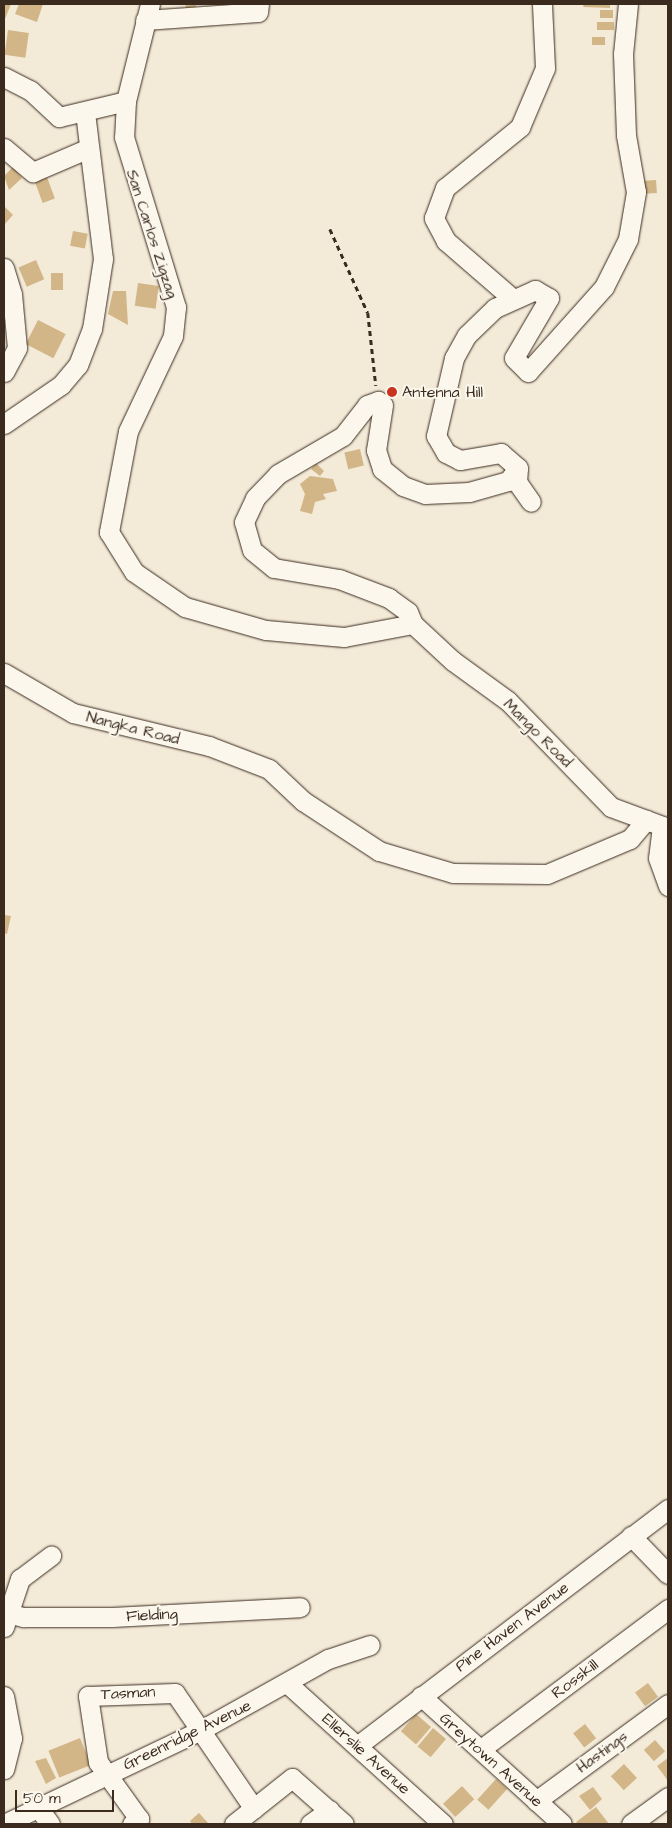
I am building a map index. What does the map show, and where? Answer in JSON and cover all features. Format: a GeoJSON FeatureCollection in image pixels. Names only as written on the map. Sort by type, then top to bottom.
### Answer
{"type":"FeatureCollection","features":[{"type":"Feature","properties":{"kind":"street"},"geometry":{"type":"LineString","coordinates":[[147,12],[258,12],[259,4]]}},
{"type":"Feature","properties":{"kind":"street"},"geometry":{"type":"LineString","coordinates":[[513,299],[446,241],[434,218],[445,188],[520,127],[545,68],[542,4]]}},
{"type":"Feature","properties":{"kind":"street"},"geometry":{"type":"LineString","coordinates":[[518,468],[501,453],[460,460],[446,454],[436,436],[454,358],[467,335],[495,308],[535,290],[549,298],[514,358],[528,372],[567,324],[590,308],[628,239],[636,192],[626,135],[628,4]]}},
{"type":"Feature","properties":{"kind":"street","name":"San Carlos Zigzag"},"geometry":{"type":"LineString","coordinates":[[147,12],[126,101],[128,160],[176,307],[173,336],[128,431],[108,520],[118,551],[134,572],[185,607],[266,630],[344,637],[413,624]]}},
{"type":"Feature","properties":{"kind":"street"},"geometry":{"type":"LineString","coordinates":[[4,77],[30,90],[60,117],[85,113],[126,101]]}},
{"type":"Feature","properties":{"kind":"street"},"geometry":{"type":"LineString","coordinates":[[4,424],[60,385],[78,365],[92,329],[104,271],[85,113]]}},
{"type":"Feature","properties":{"kind":"street"},"geometry":{"type":"LineString","coordinates":[[4,148],[33,172],[89,148]]}},
{"type":"Feature","properties":{"kind":"street"},"geometry":{"type":"LineString","coordinates":[[4,268],[12,294],[17,348],[4,372]]}},
{"type":"Feature","properties":{"kind":"street"},"geometry":{"type":"LineString","coordinates":[[413,624],[408,612],[389,598],[339,579],[274,568],[252,550],[244,522],[255,498],[278,474],[343,436],[367,405],[378,401],[384,405],[376,450],[382,469],[402,486],[425,494],[469,492],[508,481],[518,468]]}},
{"type":"Feature","properties":{"kind":"street"},"geometry":{"type":"LineString","coordinates":[[518,468],[517,482],[531,502]]}},
{"type":"Feature","properties":{"kind":"street","name":"Mango Road"},"geometry":{"type":"LineString","coordinates":[[413,624],[453,661],[508,701],[611,807],[659,825]]}},
{"type":"Feature","properties":{"kind":"street","name":"Nangka Road"},"geometry":{"type":"LineString","coordinates":[[4,673],[73,713],[209,746],[269,769],[303,801],[379,851],[453,873],[547,874],[630,840],[659,825]]}},
{"type":"Feature","properties":{"kind":"street"},"geometry":{"type":"LineString","coordinates":[[659,825],[668,886]]}},
{"type":"Feature","properties":{"kind":"street","name":"Pine Haven Avenue"},"geometry":{"type":"LineString","coordinates":[[357,1746],[630,1536],[668,1509]]}},
{"type":"Feature","properties":{"kind":"street"},"geometry":{"type":"LineString","coordinates":[[630,1536],[668,1574]]}},
{"type":"Feature","properties":{"kind":"street"},"geometry":{"type":"LineString","coordinates":[[5,1617],[20,1579],[51,1556]]}},
{"type":"Feature","properties":{"kind":"street","name":"Fielding"},"geometry":{"type":"LineString","coordinates":[[5,1617],[112,1617],[300,1607]]}},
{"type":"Feature","properties":{"kind":"street","name":"Rosskill"},"geometry":{"type":"LineString","coordinates":[[481,1749],[668,1609]]}},
{"type":"Feature","properties":{"kind":"street","name":"Greenridge Avenue"},"geometry":{"type":"LineString","coordinates":[[4,1824],[36,1806],[199,1730],[288,1684],[328,1659],[370,1645]]}},
{"type":"Feature","properties":{"kind":"street","name":"Ellerslie Avenue"},"geometry":{"type":"LineString","coordinates":[[288,1684],[443,1824]]}},
{"type":"Feature","properties":{"kind":"street","name":"Tasman"},"geometry":{"type":"LineString","coordinates":[[132,1824],[139,1819],[98,1762],[88,1696],[175,1693],[254,1809]]}},
{"type":"Feature","properties":{"kind":"street"},"geometry":{"type":"LineString","coordinates":[[4,1696],[12,1738],[4,1769]]}},
{"type":"Feature","properties":{"kind":"street","name":"Greytown Avenue"},"geometry":{"type":"LineString","coordinates":[[421,1696],[562,1824]]}},
{"type":"Feature","properties":{"kind":"street","name":"Hastings"},"geometry":{"type":"LineString","coordinates":[[536,1800],[668,1704]]}},
{"type":"Feature","properties":{"kind":"street"},"geometry":{"type":"LineString","coordinates":[[234,1824],[292,1778],[344,1824]]}},
{"type":"Feature","properties":{"kind":"street"},"geometry":{"type":"LineString","coordinates":[[631,1824],[668,1797]]}},
{"type":"Feature","properties":{"kind":"street"},"geometry":{"type":"LineString","coordinates":[[36,1806],[50,1824]]}},
{"type":"Feature","properties":{"kind":"street"},"geometry":{"type":"LineString","coordinates":[[310,1824],[329,1810]]}},
{"type":"Feature","properties":{"kind":"path"},"geometry":{"type":"LineString","coordinates":[[330,229],[368,313],[378,401]]}},
{"type":"Feature","properties":{"kind":"building"},"geometry":{"type":"Polygon","coordinates":[[[4,4],[11,4],[5,19],[4,18],[4,4]]]}},
{"type":"Feature","properties":{"kind":"building"},"geometry":{"type":"Polygon","coordinates":[[[19,4],[43,4],[37,22],[15,14],[19,4]]]}},
{"type":"Feature","properties":{"kind":"building"},"geometry":{"type":"Polygon","coordinates":[[[186,4],[196,4],[195,12],[185,10],[186,4]]]}},
{"type":"Feature","properties":{"kind":"building"},"geometry":{"type":"Polygon","coordinates":[[[584,4],[610,4],[610,8],[583,7],[584,4]]]}},
{"type":"Feature","properties":{"kind":"building"},"geometry":{"type":"Polygon","coordinates":[[[600,10],[613,10],[613,18],[600,18],[600,10]]]}},
{"type":"Feature","properties":{"kind":"building"},"geometry":{"type":"Polygon","coordinates":[[[597,22],[614,22],[614,30],[597,30],[597,22]]]}},
{"type":"Feature","properties":{"kind":"building"},"geometry":{"type":"Polygon","coordinates":[[[8,30],[29,33],[25,58],[5,55],[8,30]]]}},
{"type":"Feature","properties":{"kind":"building"},"geometry":{"type":"Polygon","coordinates":[[[592,37],[605,37],[605,45],[592,45],[592,37]]]}},
{"type":"Feature","properties":{"kind":"building"},"geometry":{"type":"Polygon","coordinates":[[[13,167],[22,178],[9,190],[4,176],[13,167]]]}},
{"type":"Feature","properties":{"kind":"building"},"geometry":{"type":"Polygon","coordinates":[[[47,177],[55,199],[43,203],[35,181],[47,177]]]}},
{"type":"Feature","properties":{"kind":"building"},"geometry":{"type":"Polygon","coordinates":[[[656,180],[657,193],[641,194],[640,181],[656,180]]]}},
{"type":"Feature","properties":{"kind":"building"},"geometry":{"type":"Polygon","coordinates":[[[4,206],[13,215],[4,225],[4,206]]]}},
{"type":"Feature","properties":{"kind":"building"},"geometry":{"type":"Polygon","coordinates":[[[73,231],[88,234],[85,249],[70,246],[73,231]]]}},
{"type":"Feature","properties":{"kind":"building"},"geometry":{"type":"Polygon","coordinates":[[[36,260],[44,279],[27,287],[19,267],[36,260]]]}},
{"type":"Feature","properties":{"kind":"building"},"geometry":{"type":"Polygon","coordinates":[[[51,273],[63,273],[63,290],[51,290],[51,273]]]}},
{"type":"Feature","properties":{"kind":"building"},"geometry":{"type":"Polygon","coordinates":[[[138,283],[159,286],[156,309],[135,306],[138,283]]]}},
{"type":"Feature","properties":{"kind":"building"},"geometry":{"type":"Polygon","coordinates":[[[113,291],[126,291],[128,325],[108,314],[113,291]]]}},
{"type":"Feature","properties":{"kind":"building"},"geometry":{"type":"Polygon","coordinates":[[[38,320],[66,334],[53,358],[26,344],[38,320]]]}},
{"type":"Feature","properties":{"kind":"building"},"geometry":{"type":"Polygon","coordinates":[[[360,449],[364,466],[348,469],[344,453],[360,449]]]}},
{"type":"Feature","properties":{"kind":"building"},"geometry":{"type":"Polygon","coordinates":[[[316,463],[324,471],[320,476],[311,469],[316,463]]]}},
{"type":"Feature","properties":{"kind":"building"},"geometry":{"type":"Polygon","coordinates":[[[310,476],[333,479],[337,491],[323,494],[326,499],[315,502],[312,514],[300,511],[305,494],[300,484],[310,476]]]}},
{"type":"Feature","properties":{"kind":"building"},"geometry":{"type":"Polygon","coordinates":[[[4,915],[11,916],[7,934],[4,933],[4,915]]]}},
{"type":"Feature","properties":{"kind":"building"},"geometry":{"type":"Polygon","coordinates":[[[648,1683],[658,1697],[645,1706],[635,1692],[648,1683]]]}},
{"type":"Feature","properties":{"kind":"building"},"geometry":{"type":"Polygon","coordinates":[[[416,1714],[431,1727],[416,1744],[401,1731],[416,1714]]]}},
{"type":"Feature","properties":{"kind":"building"},"geometry":{"type":"Polygon","coordinates":[[[585,1724],[596,1738],[584,1747],[573,1733],[585,1724]]]}},
{"type":"Feature","properties":{"kind":"building"},"geometry":{"type":"Polygon","coordinates":[[[433,1728],[446,1739],[431,1757],[418,1746],[433,1728]]]}},
{"type":"Feature","properties":{"kind":"building"},"geometry":{"type":"Polygon","coordinates":[[[80,1738],[91,1765],[59,1778],[48,1751],[80,1738]]]}},
{"type":"Feature","properties":{"kind":"building"},"geometry":{"type":"Polygon","coordinates":[[[655,1740],[665,1751],[654,1761],[644,1750],[655,1740]]]}},
{"type":"Feature","properties":{"kind":"building"},"geometry":{"type":"Polygon","coordinates":[[[46,1758],[56,1778],[46,1784],[35,1761],[46,1758]]]}},
{"type":"Feature","properties":{"kind":"building"},"geometry":{"type":"Polygon","coordinates":[[[668,1758],[668,1781],[657,1766],[668,1758]]]}},
{"type":"Feature","properties":{"kind":"building"},"geometry":{"type":"Polygon","coordinates":[[[624,1764],[637,1778],[624,1790],[611,1776],[624,1764]]]}},
{"type":"Feature","properties":{"kind":"building"},"geometry":{"type":"Polygon","coordinates":[[[496,1779],[507,1789],[488,1810],[477,1800],[496,1779]]]}},
{"type":"Feature","properties":{"kind":"building"},"geometry":{"type":"Polygon","coordinates":[[[462,1786],[474,1799],[455,1817],[443,1804],[462,1786]]]}},
{"type":"Feature","properties":{"kind":"building"},"geometry":{"type":"Polygon","coordinates":[[[593,1787],[602,1799],[590,1810],[579,1796],[593,1787]]]}},
{"type":"Feature","properties":{"kind":"building"},"geometry":{"type":"Polygon","coordinates":[[[596,1807],[609,1824],[578,1824],[576,1822],[596,1807]]]}},
{"type":"Feature","properties":{"kind":"building"},"geometry":{"type":"Polygon","coordinates":[[[199,1813],[209,1824],[192,1824],[190,1821],[199,1813]]]}},
{"type":"Feature","properties":{"kind":"place","name":"Antenna Hill"},"geometry":{"type":"Point","coordinates":[392,392]}}]}
